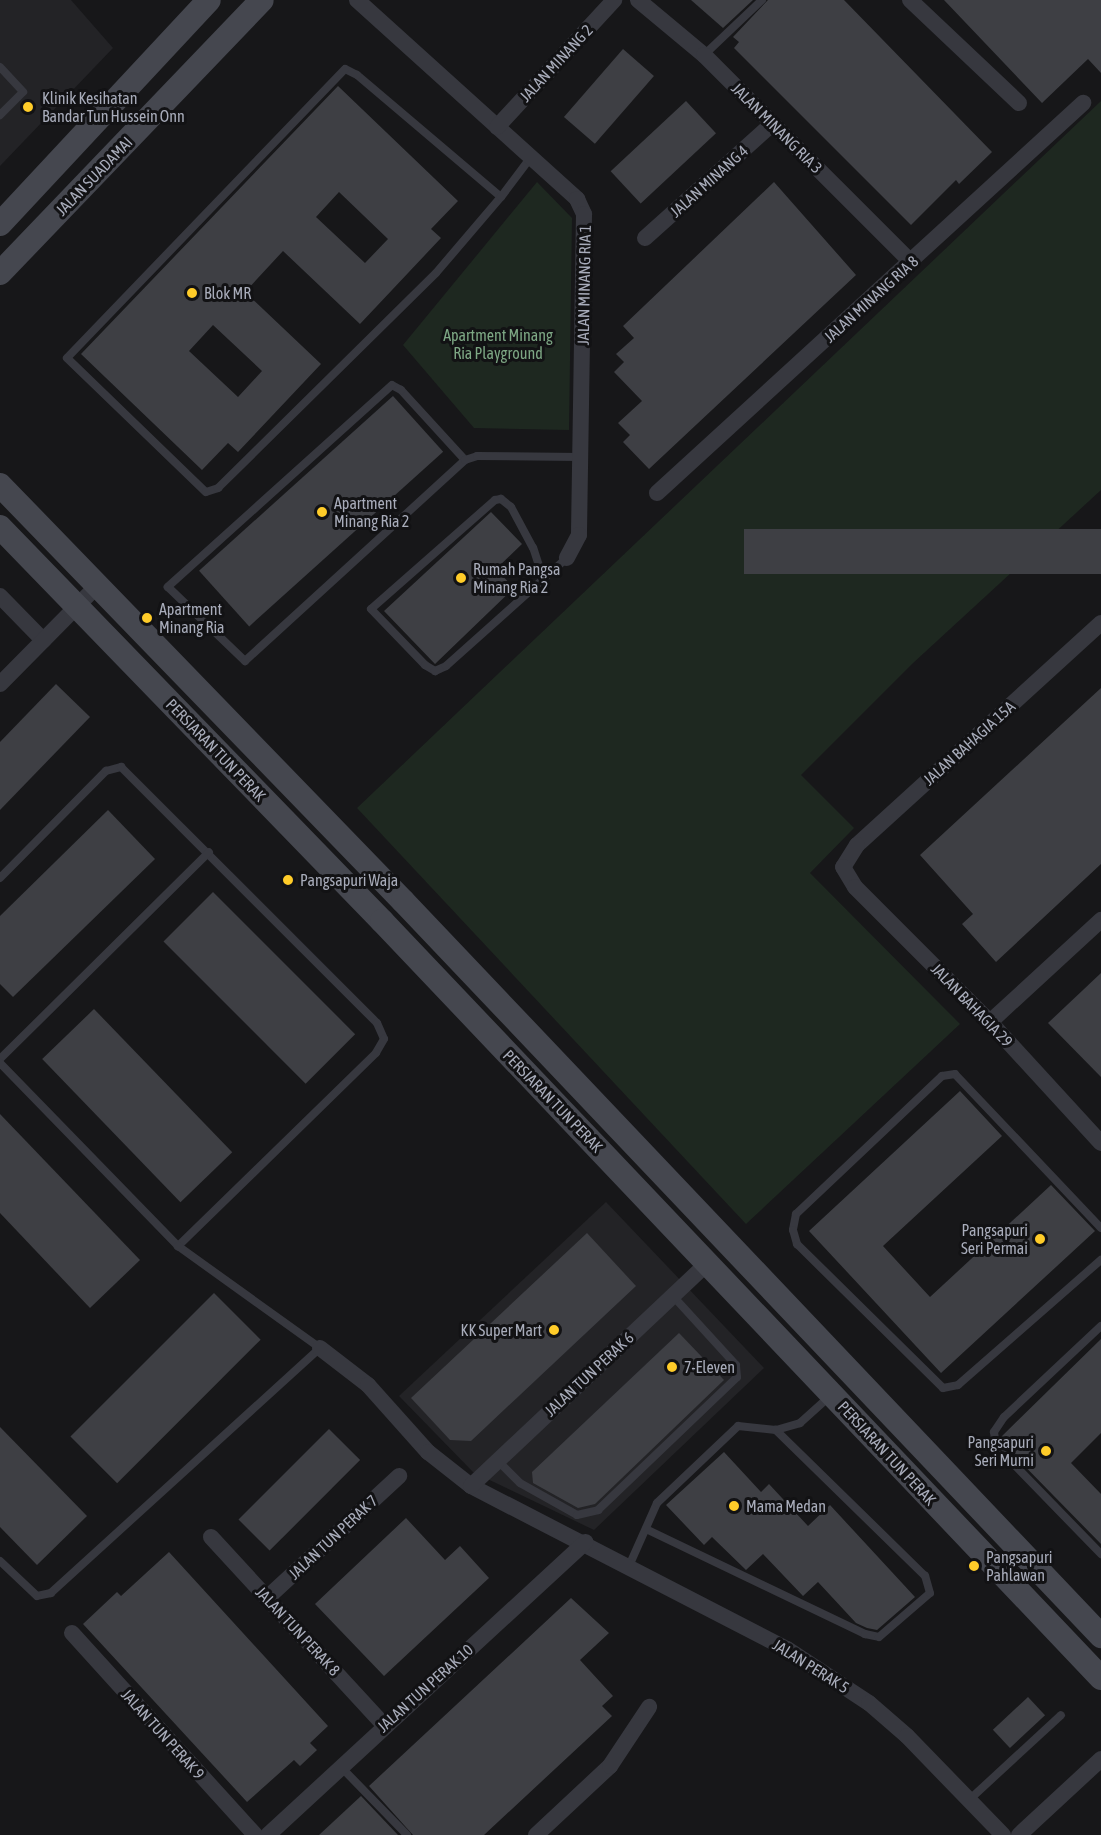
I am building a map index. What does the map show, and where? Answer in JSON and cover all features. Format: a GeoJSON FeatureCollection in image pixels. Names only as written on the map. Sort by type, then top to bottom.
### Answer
{"type":"FeatureCollection","features":[{"type":"Feature","properties":{"kind":"street"},"geometry":{"type":"LineString","coordinates":[[0,224],[209,0]]}},
{"type":"Feature","properties":{"kind":"street","name":"JALAN SUADAMAI"},"geometry":{"type":"LineString","coordinates":[[0,273],[262,0]]}},
{"type":"Feature","properties":{"kind":"street"},"geometry":{"type":"LineString","coordinates":[[239,24],[281,0]]}},
{"type":"Feature","properties":{"kind":"street","name":"JALAN MINANG RIA 1"},"geometry":{"type":"LineString","coordinates":[[357,0],[577,199],[584,214],[579,535],[567,558]]}},
{"type":"Feature","properties":{"kind":"street","name":"JALAN MINANG 2"},"geometry":{"type":"LineString","coordinates":[[497,126],[614,0]]}},
{"type":"Feature","properties":{"kind":"street","name":"JALAN MINANG RIA 3"},"geometry":{"type":"LineString","coordinates":[[638,0],[704,56],[911,262]]}},
{"type":"Feature","properties":{"kind":"street"},"geometry":{"type":"LineString","coordinates":[[910,0],[1019,103]]}},
{"type":"Feature","properties":{"kind":"street","name":"JALAN MINANG RIA 8"},"geometry":{"type":"LineString","coordinates":[[657,493],[1083,103]]}},
{"type":"Feature","properties":{"kind":"street","name":"JALAN MINANG 4"},"geometry":{"type":"LineString","coordinates":[[645,238],[772,124]]}},
{"type":"Feature","properties":{"kind":"street","name":"PERSIARAN TUN PERAK"},"geometry":{"type":"LineString","coordinates":[[0,485],[1101,1636]]}},
{"type":"Feature","properties":{"kind":"street","name":"PERSIARAN TUN PERAK"},"geometry":{"type":"LineString","coordinates":[[0,527],[708,1263],[1101,1678]]}},
{"type":"Feature","properties":{"kind":"street"},"geometry":{"type":"LineString","coordinates":[[0,684],[97,586]]}},
{"type":"Feature","properties":{"kind":"street"},"geometry":{"type":"LineString","coordinates":[[0,597],[43,640]]}},
{"type":"Feature","properties":{"kind":"street","name":"JALAN BAHAGIA 15A"},"geometry":{"type":"LineString","coordinates":[[843,867],[857,845],[1101,623]]}},
{"type":"Feature","properties":{"kind":"street","name":"JALAN BAHAGIA 29"},"geometry":{"type":"LineString","coordinates":[[843,867],[855,887],[990,1022],[1101,1143]]}},
{"type":"Feature","properties":{"kind":"street"},"geometry":{"type":"LineString","coordinates":[[990,1022],[1101,920]]}},
{"type":"Feature","properties":{"kind":"street","name":"JALAN TUN PERAK 6"},"geometry":{"type":"LineString","coordinates":[[471,1486],[708,1263]]}},
{"type":"Feature","properties":{"kind":"street","name":"JALAN PERAK 5"},"geometry":{"type":"LineString","coordinates":[[320,1348],[368,1385],[428,1452],[471,1486],[585,1542],[787,1649],[869,1703],[1003,1835]]}},
{"type":"Feature","properties":{"kind":"street","name":"JALAN TUN PERAK 7"},"geometry":{"type":"LineString","coordinates":[[267,1598],[399,1476]]}},
{"type":"Feature","properties":{"kind":"street","name":"JALAN TUN PERAK 8"},"geometry":{"type":"LineString","coordinates":[[211,1537],[384,1725]]}},
{"type":"Feature","properties":{"kind":"street","name":"JALAN TUN PERAK 10"},"geometry":{"type":"LineString","coordinates":[[268,1835],[384,1725],[585,1542]]}},
{"type":"Feature","properties":{"kind":"street","name":"JALAN TUN PERAK 9"},"geometry":{"type":"LineString","coordinates":[[72,1633],[255,1835]]}},
{"type":"Feature","properties":{"kind":"street"},"geometry":{"type":"LineString","coordinates":[[536,1835],[610,1766],[649,1707]]}},
{"type":"Feature","properties":{"kind":"street"},"geometry":{"type":"LineString","coordinates":[[1019,1835],[1101,1759]]}},
{"type":"Feature","properties":{"kind":"lane"},"geometry":{"type":"LineString","coordinates":[[704,56],[762,0]]}},
{"type":"Feature","properties":{"kind":"lane"},"geometry":{"type":"LineString","coordinates":[[0,67],[23,92],[0,115]]}},
{"type":"Feature","properties":{"kind":"lane"},"geometry":{"type":"LineString","coordinates":[[501,197],[357,75],[345,69],[67,358],[206,492],[218,488],[436,273],[501,197],[531,157]]}},
{"type":"Feature","properties":{"kind":"lane"},"geometry":{"type":"LineString","coordinates":[[465,460],[392,385],[168,587],[245,661],[465,460],[477,456],[581,457]]}},
{"type":"Feature","properties":{"kind":"lane"},"geometry":{"type":"LineString","coordinates":[[543,579],[533,548],[511,507],[501,499],[495,500],[371,609],[435,671],[446,666],[567,558]]}},
{"type":"Feature","properties":{"kind":"lane"},"geometry":{"type":"LineString","coordinates":[[0,878],[106,771],[121,767],[209,852],[377,1023],[384,1039],[361,1068],[178,1246]]}},
{"type":"Feature","properties":{"kind":"lane"},"geometry":{"type":"LineString","coordinates":[[0,1561],[37,1596],[51,1593],[320,1348],[178,1246],[0,1061],[209,852]]}},
{"type":"Feature","properties":{"kind":"lane"},"geometry":{"type":"LineString","coordinates":[[1101,1228],[955,1074],[942,1076],[796,1214],[793,1230],[797,1244],[943,1388],[958,1385],[1101,1260]]}},
{"type":"Feature","properties":{"kind":"lane"},"geometry":{"type":"LineString","coordinates":[[498,1461],[520,1483],[577,1515],[598,1510],[737,1377],[736,1365],[673,1296]]}},
{"type":"Feature","properties":{"kind":"lane"},"geometry":{"type":"LineString","coordinates":[[1101,1326],[1004,1417],[994,1432],[996,1446],[1101,1554]]}},
{"type":"Feature","properties":{"kind":"lane"},"geometry":{"type":"LineString","coordinates":[[629,1566],[648,1530],[657,1503],[738,1426],[776,1430],[800,1423],[832,1394]]}},
{"type":"Feature","properties":{"kind":"lane"},"geometry":{"type":"LineString","coordinates":[[648,1530],[865,1634],[879,1637],[930,1593],[925,1576],[776,1430]]}},
{"type":"Feature","properties":{"kind":"lane"},"geometry":{"type":"LineString","coordinates":[[969,1800],[1061,1715]]}},
{"type":"Feature","properties":{"kind":"lane"},"geometry":{"type":"LineString","coordinates":[[340,1766],[407,1835]]}},
{"type":"Feature","properties":{"kind":"shaded area","name":"Klinik Kesihatan Bandar Tun Hussein Onn"},"geometry":{"type":"Polygon","coordinates":[[[0,0],[71,0],[113,48],[0,166],[0,0]]]}},
{"type":"Feature","properties":{"kind":"shaded area"},"geometry":{"type":"Polygon","coordinates":[[[606,1202],[764,1368],[594,1530],[473,1472],[399,1396],[606,1202]]]}},
{"type":"Feature","properties":{"kind":"green space"},"geometry":{"type":"Polygon","coordinates":[[[1101,101],[1101,490],[912,664],[801,775],[854,828],[810,873],[960,1024],[746,1224],[357,808],[1101,101]]]}},
{"type":"Feature","properties":{"kind":"green space","name":"Apartment Minang Ria Playground"},"geometry":{"type":"Polygon","coordinates":[[[537,182],[572,218],[569,430],[474,428],[403,345],[537,182]]]}},
{"type":"Feature","properties":{"kind":"building"},"geometry":{"type":"Polygon","coordinates":[[[691,0],[753,0],[723,28],[691,0]]]}},
{"type":"Feature","properties":{"kind":"building"},"geometry":{"type":"Polygon","coordinates":[[[768,0],[844,0],[992,152],[959,184],[956,180],[911,225],[734,48],[739,42],[733,37],[768,0]]]}},
{"type":"Feature","properties":{"kind":"building"},"geometry":{"type":"Polygon","coordinates":[[[944,0],[1101,0],[1101,73],[1088,59],[1042,103],[944,0]]]}},
{"type":"Feature","properties":{"kind":"building"},"geometry":{"type":"Polygon","coordinates":[[[623,49],[654,76],[595,144],[564,117],[623,49]]]}},
{"type":"Feature","properties":{"kind":"building","name":"Blok MR"},"geometry":{"type":"Polygon","coordinates":[[[338,86],[458,201],[431,229],[441,238],[360,324],[283,251],[245,292],[321,364],[238,452],[228,443],[202,470],[81,354],[338,86]],[[339,192],[316,217],[365,263],[388,239],[339,192]],[[213,325],[189,351],[238,397],[262,371],[213,325]]]}},
{"type":"Feature","properties":{"kind":"building"},"geometry":{"type":"Polygon","coordinates":[[[686,101],[716,133],[641,203],[611,171],[686,101]]]}},
{"type":"Feature","properties":{"kind":"building"},"geometry":{"type":"Polygon","coordinates":[[[774,182],[856,275],[649,469],[623,442],[630,435],[618,423],[642,401],[614,372],[624,362],[616,354],[634,338],[623,326],[774,182]]]}},
{"type":"Feature","properties":{"kind":"building","name":"Apartment Minang Ria 2"},"geometry":{"type":"Polygon","coordinates":[[[393,396],[443,452],[249,626],[199,571],[393,396]]]}},
{"type":"Feature","properties":{"kind":"building","name":"Rumah Pangsa Minang Ria 2"},"geometry":{"type":"Polygon","coordinates":[[[491,512],[522,544],[496,569],[514,588],[435,664],[384,611],[491,512]]]}},
{"type":"Feature","properties":{"kind":"building"},"geometry":{"type":"Polygon","coordinates":[[[744,529],[1101,529],[1101,574],[744,574],[744,529]]]}},
{"type":"Feature","properties":{"kind":"building"},"geometry":{"type":"Polygon","coordinates":[[[56,684],[90,717],[0,810],[0,742],[56,684]]]}},
{"type":"Feature","properties":{"kind":"building"},"geometry":{"type":"Polygon","coordinates":[[[1101,688],[1101,864],[996,962],[962,924],[973,914],[920,855],[1101,688]]]}},
{"type":"Feature","properties":{"kind":"building"},"geometry":{"type":"Polygon","coordinates":[[[108,810],[155,859],[13,997],[0,984],[0,916],[108,810]]]}},
{"type":"Feature","properties":{"kind":"building"},"geometry":{"type":"Polygon","coordinates":[[[213,892],[355,1034],[306,1084],[164,941],[213,892]]]}},
{"type":"Feature","properties":{"kind":"building"},"geometry":{"type":"Polygon","coordinates":[[[1101,973],[1101,1077],[1048,1023],[1101,973]]]}},
{"type":"Feature","properties":{"kind":"building"},"geometry":{"type":"Polygon","coordinates":[[[94,1009],[232,1152],[180,1202],[42,1059],[94,1009]]]}},
{"type":"Feature","properties":{"kind":"building","name":"Pangsapuri Seri Permai"},"geometry":{"type":"Polygon","coordinates":[[[960,1091],[1002,1136],[883,1246],[930,1297],[1051,1185],[1095,1231],[941,1373],[809,1231],[960,1091]]]}},
{"type":"Feature","properties":{"kind":"building"},"geometry":{"type":"Polygon","coordinates":[[[0,1114],[140,1260],[90,1308],[0,1213],[0,1114]]]}},
{"type":"Feature","properties":{"kind":"building"},"geometry":{"type":"Polygon","coordinates":[[[587,1233],[636,1286],[471,1441],[450,1440],[411,1398],[587,1233]]]}},
{"type":"Feature","properties":{"kind":"building"},"geometry":{"type":"Polygon","coordinates":[[[214,1293],[261,1340],[117,1483],[70,1437],[214,1293]]]}},
{"type":"Feature","properties":{"kind":"building"},"geometry":{"type":"Polygon","coordinates":[[[679,1333],[724,1380],[595,1504],[578,1508],[533,1483],[532,1472],[679,1333]]]}},
{"type":"Feature","properties":{"kind":"building","name":"Pangsapuri Seri Murni"},"geometry":{"type":"Polygon","coordinates":[[[1101,1339],[1101,1433],[1071,1463],[1101,1494],[1101,1544],[1002,1443],[1001,1437],[1101,1339]]]}},
{"type":"Feature","properties":{"kind":"building"},"geometry":{"type":"Polygon","coordinates":[[[0,1427],[87,1516],[37,1565],[0,1527],[0,1427]]]}},
{"type":"Feature","properties":{"kind":"building"},"geometry":{"type":"Polygon","coordinates":[[[329,1429],[360,1460],[270,1551],[238,1520],[329,1429]]]}},
{"type":"Feature","properties":{"kind":"building"},"geometry":{"type":"Polygon","coordinates":[[[724,1452],[761,1492],[769,1484],[808,1526],[830,1505],[915,1597],[877,1630],[867,1628],[856,1623],[818,1582],[803,1596],[763,1554],[746,1570],[712,1537],[704,1545],[666,1505],[724,1452]]]}},
{"type":"Feature","properties":{"kind":"building"},"geometry":{"type":"Polygon","coordinates":[[[406,1518],[445,1560],[460,1546],[489,1578],[384,1676],[315,1604],[406,1518]]]}},
{"type":"Feature","properties":{"kind":"building"},"geometry":{"type":"Polygon","coordinates":[[[169,1552],[328,1726],[310,1743],[317,1750],[300,1766],[294,1760],[247,1802],[83,1624],[117,1592],[121,1596],[169,1552]]]}},
{"type":"Feature","properties":{"kind":"building"},"geometry":{"type":"Polygon","coordinates":[[[571,1598],[609,1633],[580,1660],[613,1696],[602,1706],[612,1716],[484,1835],[413,1835],[369,1786],[571,1598]]]}},
{"type":"Feature","properties":{"kind":"building"},"geometry":{"type":"Polygon","coordinates":[[[1028,1697],[1045,1715],[1010,1748],[993,1730],[1028,1697]]]}},
{"type":"Feature","properties":{"kind":"building"},"geometry":{"type":"Polygon","coordinates":[[[361,1796],[398,1835],[319,1835],[361,1796]]]}},
{"type":"Feature","properties":{"kind":"place","name":"Klinik Kesihatan Bandar Tun Hussein Onn"},"geometry":{"type":"Point","coordinates":[28,107]}},
{"type":"Feature","properties":{"kind":"place","name":"Blok MR"},"geometry":{"type":"Point","coordinates":[192,293]}},
{"type":"Feature","properties":{"kind":"place","name":"Apartment Minang Ria 2"},"geometry":{"type":"Point","coordinates":[322,512]}},
{"type":"Feature","properties":{"kind":"place","name":"Rumah Pangsa Minang Ria 2"},"geometry":{"type":"Point","coordinates":[461,578]}},
{"type":"Feature","properties":{"kind":"place","name":"Apartment Minang Ria"},"geometry":{"type":"Point","coordinates":[147,618]}},
{"type":"Feature","properties":{"kind":"place","name":"Pangsapuri Waja"},"geometry":{"type":"Point","coordinates":[288,880]}},
{"type":"Feature","properties":{"kind":"place","name":"Pangsapuri Seri Permai"},"geometry":{"type":"Point","coordinates":[1040,1239]}},
{"type":"Feature","properties":{"kind":"place","name":"KK Super Mart"},"geometry":{"type":"Point","coordinates":[554,1330]}},
{"type":"Feature","properties":{"kind":"place","name":"7-Eleven"},"geometry":{"type":"Point","coordinates":[672,1367]}},
{"type":"Feature","properties":{"kind":"place","name":"Pangsapuri Seri Murni"},"geometry":{"type":"Point","coordinates":[1046,1451]}},
{"type":"Feature","properties":{"kind":"place","name":"Mama Medan"},"geometry":{"type":"Point","coordinates":[734,1506]}},
{"type":"Feature","properties":{"kind":"place","name":"Pangsapuri Pahlawan"},"geometry":{"type":"Point","coordinates":[974,1566]}}]}
